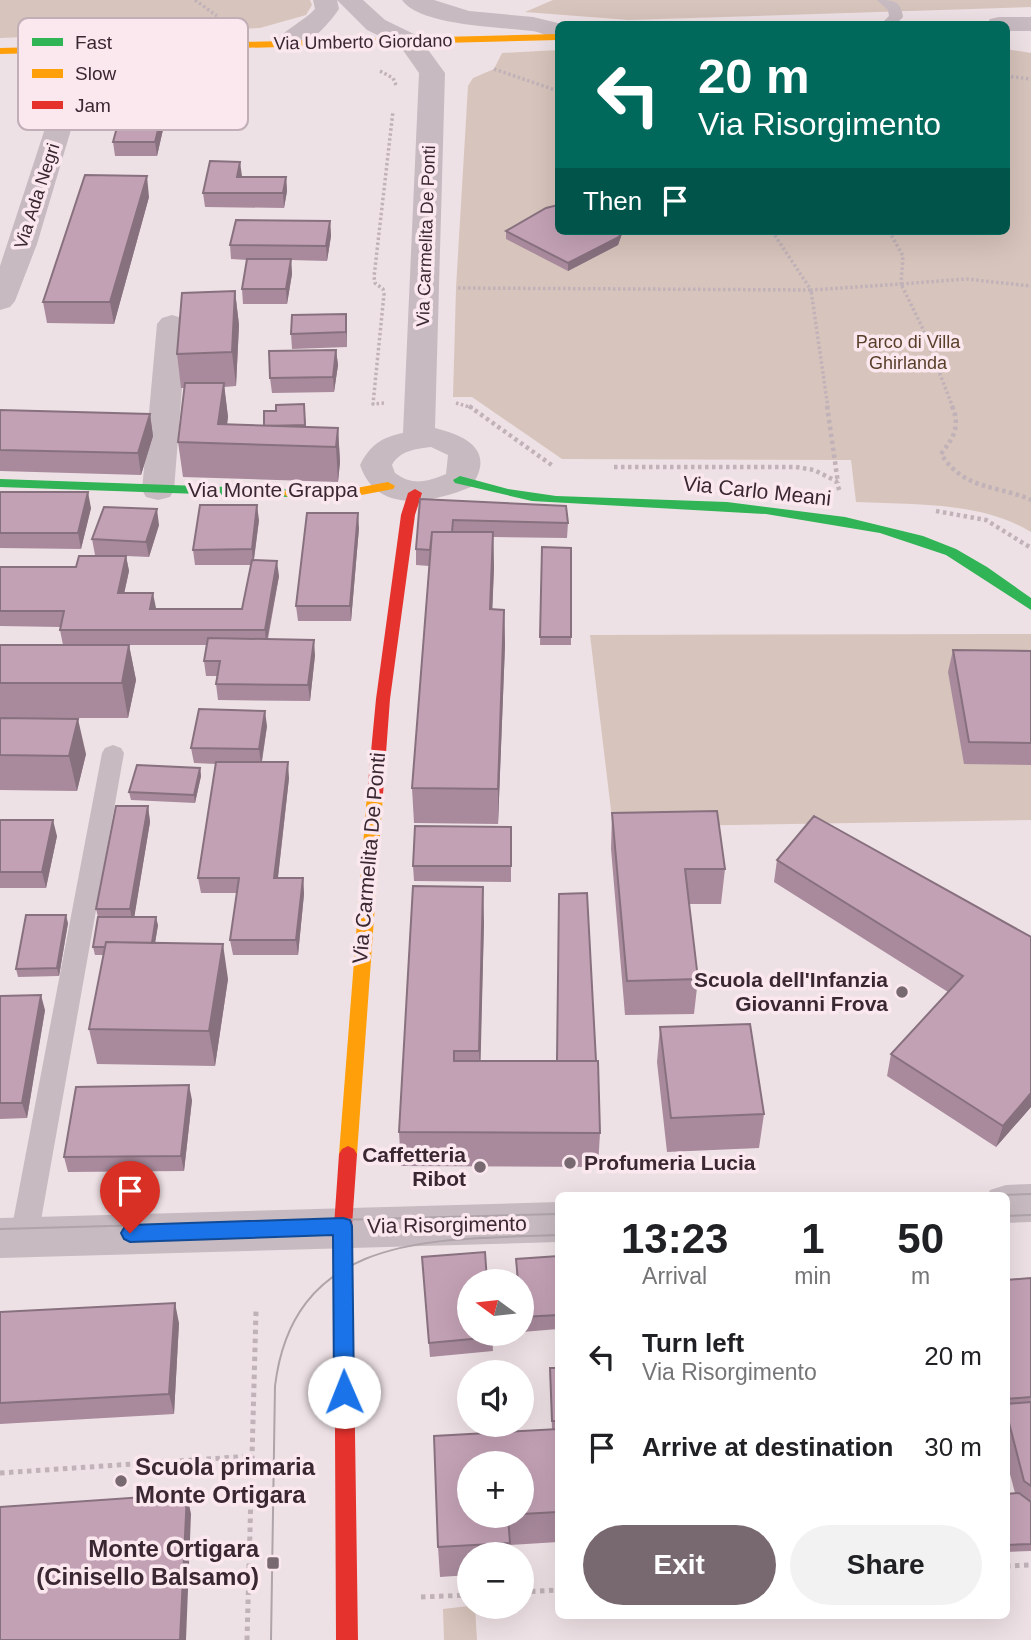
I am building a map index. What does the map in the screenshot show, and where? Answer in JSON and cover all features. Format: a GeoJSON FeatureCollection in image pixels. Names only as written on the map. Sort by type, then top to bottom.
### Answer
{"type":"FeatureCollection","features":[{"type":"Feature","properties":{"kind":"street"},"geometry":{"type":"LineString","coordinates":[[285,44],[323,16],[327,9],[325,0]]}},
{"type":"Feature","properties":{"kind":"street"},"geometry":{"type":"LineString","coordinates":[[349,0],[376,25],[409,41],[422,24],[399,0]]}},
{"type":"Feature","properties":{"kind":"street"},"geometry":{"type":"LineString","coordinates":[[414,0],[455,15],[485,21],[545,25],[555,33]]}},
{"type":"Feature","properties":{"kind":"street"},"geometry":{"type":"LineString","coordinates":[[1010,24],[1031,24]]}},
{"type":"Feature","properties":{"kind":"street","name":"Via Umberto Giordano"},"geometry":{"type":"LineString","coordinates":[[248,45],[555,35]]}},
{"type":"Feature","properties":{"kind":"street","name":"Via Carmelita De Ponti"},"geometry":{"type":"LineString","coordinates":[[409,41],[432,73],[419,438]]}},
{"type":"Feature","properties":{"kind":"street","name":"Via Umberto Giordano"},"geometry":{"type":"LineString","coordinates":[[0,51],[18,51]]}},
{"type":"Feature","properties":{"kind":"street","name":"Via Ada Negri"},"geometry":{"type":"LineString","coordinates":[[0,301],[23,244],[58,130]]}},
{"type":"Feature","properties":{"kind":"street","name":"Via Monte Grappa"},"geometry":{"type":"LineString","coordinates":[[158,490],[172,324]]}},
{"type":"Feature","properties":{"kind":"street"},"geometry":{"type":"LineString","coordinates":[[432,437],[457,447],[465,455],[467,464],[460,480],[431,492],[402,489],[378,477],[375,466],[379,455],[390,445],[432,437]]}},
{"type":"Feature","properties":{"kind":"street","name":"Via Carlo Meani"},"geometry":{"type":"LineString","coordinates":[[460,480],[487,491],[536,499],[703,505],[783,511],[838,520],[939,547],[990,575],[1031,605]]}},
{"type":"Feature","properties":{"kind":"street","name":"Via Monte Grappa"},"geometry":{"type":"LineString","coordinates":[[0,483],[326,494],[402,489]]}},
{"type":"Feature","properties":{"kind":"street","name":"Via Carmelita De Ponti"},"geometry":{"type":"LineString","coordinates":[[347,1640],[343,1226],[365,904],[383,699],[408,515],[402,489]]}},
{"type":"Feature","properties":{"kind":"street"},"geometry":{"type":"LineString","coordinates":[[1010,1204],[1031,1203]]}},
{"type":"Feature","properties":{"kind":"street","name":"Via Risorgimento"},"geometry":{"type":"LineString","coordinates":[[12,1238],[343,1226],[555,1222]]}},
{"type":"Feature","properties":{"kind":"lane"},"geometry":{"type":"LineString","coordinates":[[884,0],[895,8],[896,17],[891,21]]}},
{"type":"Feature","properties":{"kind":"lane"},"geometry":{"type":"LineString","coordinates":[[12,1238],[113,752]]}},
{"type":"Feature","properties":{"kind":"path"},"geometry":{"type":"LineString","coordinates":[[485,66],[555,90]]}},
{"type":"Feature","properties":{"kind":"path"},"geometry":{"type":"LineString","coordinates":[[1010,76],[1031,79]]}},
{"type":"Feature","properties":{"kind":"path"},"geometry":{"type":"LineString","coordinates":[[394,100],[374,277],[375,283],[383,289],[384,294],[373,404],[467,404],[547,464],[558,467]]}},
{"type":"Feature","properties":{"kind":"path"},"geometry":{"type":"LineString","coordinates":[[775,235],[811,290],[841,500]]}},
{"type":"Feature","properties":{"kind":"path"},"geometry":{"type":"LineString","coordinates":[[891,235],[903,256],[901,284],[922,327],[956,415],[956,434],[941,454],[949,471],[978,486],[1031,500]]}},
{"type":"Feature","properties":{"kind":"path"},"geometry":{"type":"LineString","coordinates":[[450,288],[811,290],[950,278],[1007,281],[1031,286]]}},
{"type":"Feature","properties":{"kind":"path"},"geometry":{"type":"LineString","coordinates":[[605,467],[796,467],[821,473],[836,481],[839,487]]}},
{"type":"Feature","properties":{"kind":"path"},"geometry":{"type":"LineString","coordinates":[[930,511],[986,520],[1031,548]]}},
{"type":"Feature","properties":{"kind":"path"},"geometry":{"type":"LineString","coordinates":[[247,1640],[256,1311]]}},
{"type":"Feature","properties":{"kind":"path"},"geometry":{"type":"LineString","coordinates":[[0,1473],[252,1456]]}},
{"type":"Feature","properties":{"kind":"path"},"geometry":{"type":"LineString","coordinates":[[1010,1566],[1031,1564]]}},
{"type":"Feature","properties":{"kind":"path"},"geometry":{"type":"LineString","coordinates":[[534,1591],[555,1590]]}},
{"type":"Feature","properties":{"kind":"path"},"geometry":{"type":"LineString","coordinates":[[421,1597],[457,1596]]}},
{"type":"Feature","properties":{"kind":"green space"},"geometry":{"type":"Polygon","coordinates":[[[0,0],[310,0],[312,5],[306,15],[260,28],[248,28],[248,18],[18,18],[18,37],[0,38],[0,0]]]}},
{"type":"Feature","properties":{"kind":"green space"},"geometry":{"type":"Polygon","coordinates":[[[553,0],[1031,0],[1031,7],[629,20],[525,12],[553,0]]]}},
{"type":"Feature","properties":{"kind":"green space","name":"Parco di Villa Ghirlanda"},"geometry":{"type":"Polygon","coordinates":[[[555,50],[555,235],[1010,235],[1010,50],[1031,53],[1031,532],[990,515],[946,506],[856,502],[851,460],[562,459],[472,397],[453,397],[456,288],[468,86],[473,78],[494,69],[502,53],[555,50]]]}},
{"type":"Feature","properties":{"kind":"green space"},"geometry":{"type":"Polygon","coordinates":[[[1031,634],[1031,820],[613,827],[590,635],[1031,634]]]}},
{"type":"Feature","properties":{"kind":"green space"},"geometry":{"type":"Polygon","coordinates":[[[457,1607],[457,1619],[476,1619],[477,1640],[444,1640],[443,1609],[457,1607]]]}},
{"type":"Feature","properties":{"kind":"building"},"geometry":{"type":"Polygon","coordinates":[[[116,130],[158,130],[155,142],[113,142],[116,130]]]}},
{"type":"Feature","properties":{"kind":"building"},"geometry":{"type":"Polygon","coordinates":[[[210,161],[240,162],[237,177],[286,177],[283,193],[203,193],[210,161]]]}},
{"type":"Feature","properties":{"kind":"building"},"geometry":{"type":"Polygon","coordinates":[[[85,175],[147,176],[110,302],[43,302],[85,175]]]}},
{"type":"Feature","properties":{"kind":"building"},"geometry":{"type":"Polygon","coordinates":[[[555,206],[555,235],[620,235],[619,237],[568,263],[506,231],[546,208],[555,206]]]}},
{"type":"Feature","properties":{"kind":"building"},"geometry":{"type":"Polygon","coordinates":[[[236,220],[330,221],[326,246],[230,245],[236,220]]]}},
{"type":"Feature","properties":{"kind":"building"},"geometry":{"type":"Polygon","coordinates":[[[247,259],[291,259],[286,289],[242,289],[247,259]]]}},
{"type":"Feature","properties":{"kind":"building"},"geometry":{"type":"Polygon","coordinates":[[[235,291],[232,352],[177,354],[182,293],[235,291]]]}},
{"type":"Feature","properties":{"kind":"building"},"geometry":{"type":"Polygon","coordinates":[[[346,314],[346,332],[291,334],[292,315],[346,314]]]}},
{"type":"Feature","properties":{"kind":"building"},"geometry":{"type":"Polygon","coordinates":[[[336,350],[333,377],[270,378],[269,351],[336,350]]]}},
{"type":"Feature","properties":{"kind":"building"},"geometry":{"type":"Polygon","coordinates":[[[185,383],[224,383],[218,424],[338,428],[336,447],[178,442],[185,383]]]}},
{"type":"Feature","properties":{"kind":"building"},"geometry":{"type":"Polygon","coordinates":[[[304,404],[305,425],[264,426],[264,411],[276,411],[276,405],[304,404]]]}},
{"type":"Feature","properties":{"kind":"building"},"geometry":{"type":"Polygon","coordinates":[[[0,410],[150,414],[138,453],[0,450],[0,410]]]}},
{"type":"Feature","properties":{"kind":"building"},"geometry":{"type":"Polygon","coordinates":[[[0,492],[88,492],[78,533],[0,533],[0,492]]]}},
{"type":"Feature","properties":{"kind":"building"},"geometry":{"type":"Polygon","coordinates":[[[420,499],[566,506],[568,523],[453,520],[452,532],[432,532],[430,550],[416,549],[420,499]]]}},
{"type":"Feature","properties":{"kind":"building"},"geometry":{"type":"Polygon","coordinates":[[[200,505],[257,505],[252,549],[193,550],[200,505]]]}},
{"type":"Feature","properties":{"kind":"building"},"geometry":{"type":"Polygon","coordinates":[[[104,507],[157,509],[146,542],[92,539],[104,507]]]}},
{"type":"Feature","properties":{"kind":"building"},"geometry":{"type":"Polygon","coordinates":[[[307,513],[358,513],[350,606],[296,606],[307,513]]]}},
{"type":"Feature","properties":{"kind":"building"},"geometry":{"type":"Polygon","coordinates":[[[432,532],[493,532],[490,609],[504,610],[498,789],[412,788],[432,532]]]}},
{"type":"Feature","properties":{"kind":"building"},"geometry":{"type":"Polygon","coordinates":[[[542,547],[571,548],[571,637],[540,637],[542,547]]]}},
{"type":"Feature","properties":{"kind":"building"},"geometry":{"type":"Polygon","coordinates":[[[79,556],[126,556],[118,593],[153,593],[150,609],[242,609],[252,560],[277,561],[265,630],[60,630],[64,611],[0,611],[0,567],[76,567],[79,556]]]}},
{"type":"Feature","properties":{"kind":"building"},"geometry":{"type":"Polygon","coordinates":[[[208,638],[314,640],[308,685],[216,684],[220,661],[204,661],[208,638]]]}},
{"type":"Feature","properties":{"kind":"building"},"geometry":{"type":"Polygon","coordinates":[[[0,645],[129,645],[122,683],[0,683],[0,645]]]}},
{"type":"Feature","properties":{"kind":"building"},"geometry":{"type":"Polygon","coordinates":[[[953,650],[1031,651],[1031,743],[969,742],[953,650]]]}},
{"type":"Feature","properties":{"kind":"building"},"geometry":{"type":"Polygon","coordinates":[[[199,709],[265,711],[259,749],[191,748],[199,709]]]}},
{"type":"Feature","properties":{"kind":"building"},"geometry":{"type":"Polygon","coordinates":[[[0,718],[78,719],[69,756],[0,755],[0,718]]]}},
{"type":"Feature","properties":{"kind":"building"},"geometry":{"type":"Polygon","coordinates":[[[216,762],[288,762],[274,878],[303,878],[296,940],[230,940],[239,878],[198,878],[216,762]]]}},
{"type":"Feature","properties":{"kind":"building"},"geometry":{"type":"Polygon","coordinates":[[[137,765],[200,768],[194,795],[129,792],[137,765]]]}},
{"type":"Feature","properties":{"kind":"building"},"geometry":{"type":"Polygon","coordinates":[[[116,806],[148,806],[130,909],[96,909],[116,806]]]}},
{"type":"Feature","properties":{"kind":"building"},"geometry":{"type":"Polygon","coordinates":[[[717,811],[725,869],[685,869],[698,979],[627,981],[612,813],[717,811]]]}},
{"type":"Feature","properties":{"kind":"building"},"geometry":{"type":"Polygon","coordinates":[[[814,816],[1031,937],[1031,1093],[1003,1126],[891,1054],[963,976],[777,860],[814,816]]]}},
{"type":"Feature","properties":{"kind":"building"},"geometry":{"type":"Polygon","coordinates":[[[0,820],[53,820],[42,872],[0,872],[0,820]]]}},
{"type":"Feature","properties":{"kind":"building"},"geometry":{"type":"Polygon","coordinates":[[[415,826],[511,827],[511,866],[413,866],[415,826]]]}},
{"type":"Feature","properties":{"kind":"building"},"geometry":{"type":"Polygon","coordinates":[[[413,886],[483,887],[479,1051],[454,1051],[454,1061],[598,1061],[600,1133],[399,1132],[413,886]]]}},
{"type":"Feature","properties":{"kind":"building"},"geometry":{"type":"Polygon","coordinates":[[[587,893],[596,1061],[557,1061],[559,894],[587,893]]]}},
{"type":"Feature","properties":{"kind":"building"},"geometry":{"type":"Polygon","coordinates":[[[26,915],[66,915],[57,968],[16,969],[26,915]]]}},
{"type":"Feature","properties":{"kind":"building"},"geometry":{"type":"Polygon","coordinates":[[[98,917],[156,917],[152,943],[106,942],[105,947],[93,947],[98,917]]]}},
{"type":"Feature","properties":{"kind":"building"},"geometry":{"type":"Polygon","coordinates":[[[106,942],[223,944],[209,1031],[89,1029],[106,942]]]}},
{"type":"Feature","properties":{"kind":"building"},"geometry":{"type":"Polygon","coordinates":[[[41,995],[22,1103],[0,1103],[0,996],[41,995]]]}},
{"type":"Feature","properties":{"kind":"building"},"geometry":{"type":"Polygon","coordinates":[[[750,1024],[764,1114],[671,1118],[660,1027],[750,1024]]]}},
{"type":"Feature","properties":{"kind":"building"},"geometry":{"type":"Polygon","coordinates":[[[189,1085],[181,1156],[64,1157],[76,1087],[189,1085]]]}},
{"type":"Feature","properties":{"kind":"building"},"geometry":{"type":"Polygon","coordinates":[[[485,1252],[486,1269],[457,1269],[457,1340],[429,1343],[422,1257],[485,1252]]]}},
{"type":"Feature","properties":{"kind":"building"},"geometry":{"type":"Polygon","coordinates":[[[555,1256],[555,1315],[534,1316],[534,1269],[517,1269],[516,1259],[555,1256]]]}},
{"type":"Feature","properties":{"kind":"building"},"geometry":{"type":"Polygon","coordinates":[[[1031,1278],[1031,1397],[1010,1399],[1010,1280],[1031,1278]]]}},
{"type":"Feature","properties":{"kind":"building"},"geometry":{"type":"Polygon","coordinates":[[[175,1303],[169,1394],[0,1403],[0,1312],[175,1303]]]}},
{"type":"Feature","properties":{"kind":"building"},"geometry":{"type":"Polygon","coordinates":[[[550,1368],[555,1368],[555,1421],[552,1421],[550,1368]]]}},
{"type":"Feature","properties":{"kind":"building"},"geometry":{"type":"Polygon","coordinates":[[[1031,1402],[1031,1486],[1024,1481],[1010,1427],[1010,1404],[1031,1402]]]}},
{"type":"Feature","properties":{"kind":"building"},"geometry":{"type":"Polygon","coordinates":[[[555,1429],[555,1512],[534,1513],[534,1451],[457,1451],[457,1528],[509,1528],[510,1542],[457,1542],[457,1546],[438,1547],[434,1436],[534,1437],[534,1430],[555,1429]]]}},
{"type":"Feature","properties":{"kind":"building"},"geometry":{"type":"Polygon","coordinates":[[[1019,1493],[1031,1502],[1031,1544],[1010,1545],[1010,1494],[1019,1493]]]}},
{"type":"Feature","properties":{"kind":"building"},"geometry":{"type":"Polygon","coordinates":[[[187,1494],[180,1640],[0,1640],[0,1507],[187,1494]]]}},
{"type":"Feature","properties":{"kind":"tram line"},"geometry":{"type":"LineString","coordinates":[[1010,1195],[1031,1194]]}},
{"type":"Feature","properties":{"kind":"tram line"},"geometry":{"type":"LineString","coordinates":[[0,1229],[555,1214]]}},
{"type":"Feature","properties":{"kind":"tram line"},"geometry":{"type":"LineString","coordinates":[[1010,1216],[1031,1215]]}},
{"type":"Feature","properties":{"kind":"tram line"},"geometry":{"type":"LineString","coordinates":[[271,1640],[275,1386],[288,1335],[310,1297],[342,1271],[379,1254],[421,1244],[466,1239],[555,1235]]}},
{"type":"Feature","properties":{"kind":"traffic: fast"},"geometry":{"type":"LineString","coordinates":[[460,480],[484,488],[532,497],[727,506],[806,514],[883,529],[951,552],[982,570],[1031,605]]}},
{"type":"Feature","properties":{"kind":"traffic: fast"},"geometry":{"type":"LineString","coordinates":[[0,483],[288,493]]}},
{"type":"Feature","properties":{"kind":"traffic: slow"},"geometry":{"type":"LineString","coordinates":[[248,45],[555,37]]}},
{"type":"Feature","properties":{"kind":"traffic: slow"},"geometry":{"type":"LineString","coordinates":[[0,51],[18,51]]}},
{"type":"Feature","properties":{"kind":"traffic: slow"},"geometry":{"type":"LineString","coordinates":[[288,493],[351,493],[388,486]]}},
{"type":"Feature","properties":{"kind":"traffic: slow"},"geometry":{"type":"LineString","coordinates":[[348,1154],[375,794]]}},
{"type":"Feature","properties":{"kind":"traffic: jam"},"geometry":{"type":"LineString","coordinates":[[375,794],[383,699],[408,515],[415,493]]}},
{"type":"Feature","properties":{"kind":"traffic: jam"},"geometry":{"type":"LineString","coordinates":[[347,1640],[343,1226],[348,1154]]}},
{"type":"Feature","properties":{"kind":"place","name":"Scuola dell'Infanzia Giovanni Frova"},"geometry":{"type":"Point","coordinates":[902,992]}},
{"type":"Feature","properties":{"kind":"place","name":"Profumeria Lucia"},"geometry":{"type":"Point","coordinates":[570,1163]}},
{"type":"Feature","properties":{"kind":"place","name":"Caffetteria Ribot"},"geometry":{"type":"Point","coordinates":[480,1167]}},
{"type":"Feature","properties":{"kind":"place","name":"Scuola primaria Monte Ortigara"},"geometry":{"type":"Point","coordinates":[121,1481]}},
{"type":"Feature","properties":{"kind":"place","name":"Monte Ortigara (Cinisello Balsamo)"},"geometry":{"type":"Point","coordinates":[273,1563]}},
{"type":"Feature","properties":{"kind":"route"},"geometry":{"type":"LineString","coordinates":[[130,1233],[343,1226],[344,1392]]}}]}
